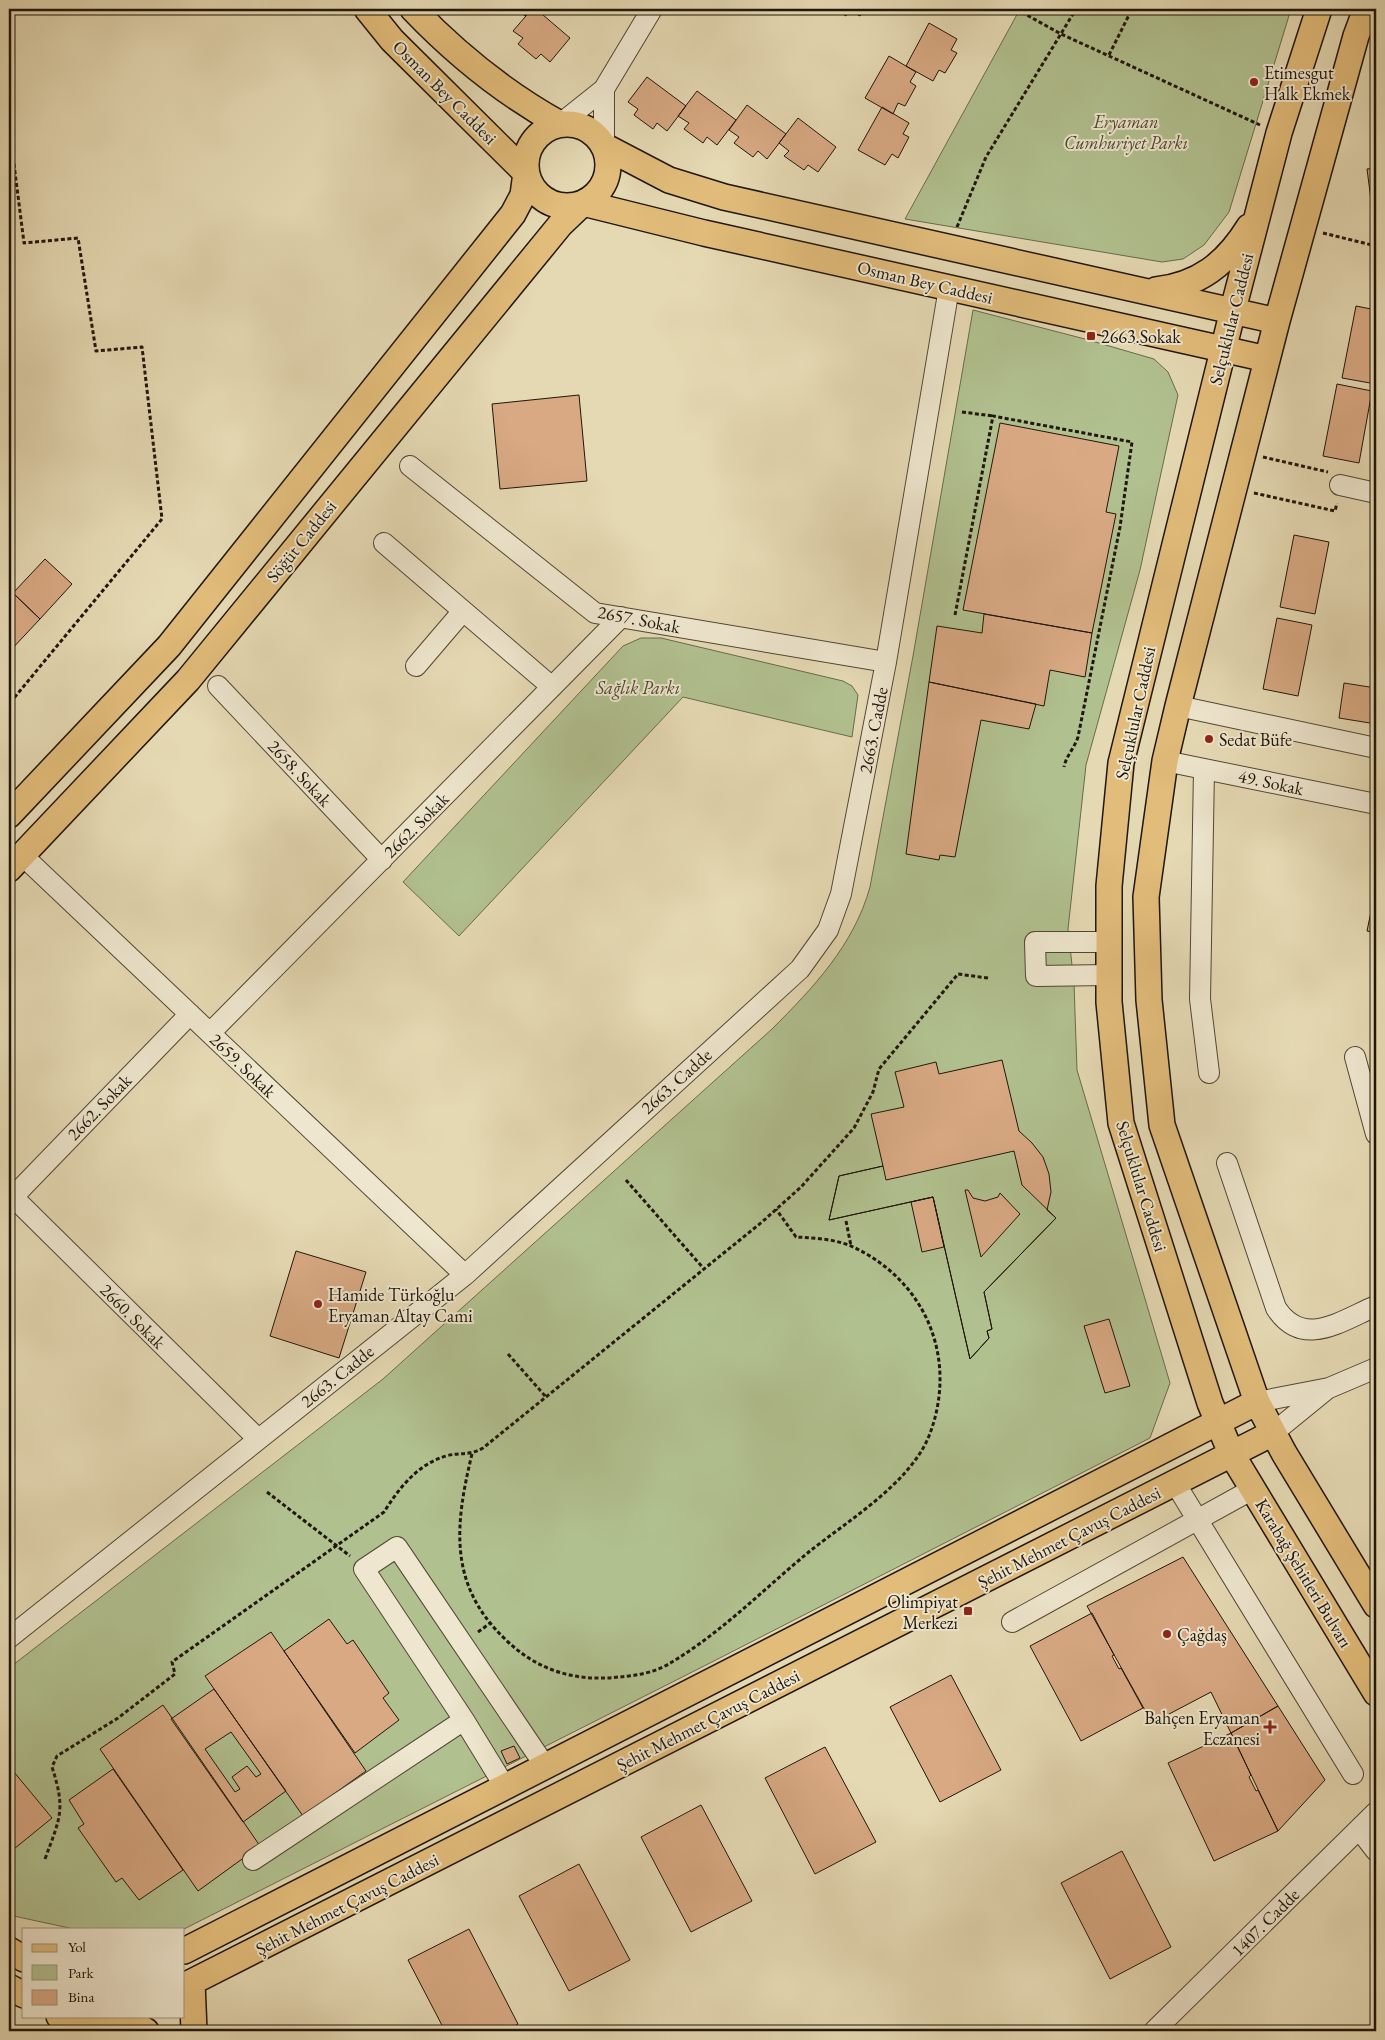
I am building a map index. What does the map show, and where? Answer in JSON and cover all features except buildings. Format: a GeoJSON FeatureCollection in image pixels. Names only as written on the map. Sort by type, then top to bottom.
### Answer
{"type":"FeatureCollection","features":[{"type":"Feature","properties":{"kind":"main road","name":"Osman Bey Caddesi"},"geometry":{"type":"LineString","coordinates":[[366,9],[392,40],[526,173]]}},
{"type":"Feature","properties":{"kind":"main road","name":"Osman Bey Caddesi"},"geometry":{"type":"LineString","coordinates":[[414,9],[446,43],[485,76],[526,105],[560,124]]}},
{"type":"Feature","properties":{"kind":"main road","name":"Selçuklular Caddesi"},"geometry":{"type":"LineString","coordinates":[[1231,1453],[1218,1422],[1121,1123],[1109,1002],[1108,886],[1121,763],[1137,695],[1232,311],[1279,133],[1319,9]]}},
{"type":"Feature","properties":{"kind":"main road","name":"Selçuklular Caddesi"},"geometry":{"type":"LineString","coordinates":[[1272,1433],[1256,1402],[1162,1125],[1149,1000],[1146,897],[1165,761],[1178,706],[1302,228],[1356,36],[1366,9]]}},
{"type":"Feature","properties":{"kind":"main road"},"geometry":{"type":"LineString","coordinates":[[9,815],[169,646],[513,214],[523,195],[529,146],[537,136],[548,128],[560,124],[573,124],[586,128],[604,146],[669,180],[715,194],[1277,321]]}},
{"type":"Feature","properties":{"kind":"main road"},"geometry":{"type":"LineString","coordinates":[[526,173],[530,184],[538,194],[548,201],[559,205],[571,206],[583,203],[600,189],[606,179],[608,168],[604,146]]}},
{"type":"Feature","properties":{"kind":"main road","name":"Osman Bey Caddesi"},"geometry":{"type":"LineString","coordinates":[[583,203],[704,233],[1267,359]]}},
{"type":"Feature","properties":{"kind":"main road","name":"Söğüt Caddesi"},"geometry":{"type":"LineString","coordinates":[[15,862],[188,680],[554,232],[569,214],[583,203]]}},
{"type":"Feature","properties":{"kind":"main road"},"geometry":{"type":"LineString","coordinates":[[1146,291],[1184,285],[1208,273],[1240,241],[1259,209]]}},
{"type":"Feature","properties":{"kind":"main road"},"geometry":{"type":"LineString","coordinates":[[1137,695],[1178,706]]}},
{"type":"Feature","properties":{"kind":"main road","name":"Şehit Mehmet Çavuş Caddesi"},"geometry":{"type":"LineString","coordinates":[[185,1950],[1256,1402]]}},
{"type":"Feature","properties":{"kind":"main road"},"geometry":{"type":"LineString","coordinates":[[1272,1433],[1376,1605]]}},
{"type":"Feature","properties":{"kind":"main road","name":"Şehit Mehmet Çavuş Caddesi"},"geometry":{"type":"LineString","coordinates":[[188,1984],[1272,1433]]}},
{"type":"Feature","properties":{"kind":"main road","name":"Karabağ Şehitleri Bulvarı"},"geometry":{"type":"LineString","coordinates":[[1231,1453],[1376,1694]]}},
{"type":"Feature","properties":{"kind":"main road"},"geometry":{"type":"LineString","coordinates":[[9,1950],[22,1958]]}},
{"type":"Feature","properties":{"kind":"main road"},"geometry":{"type":"LineString","coordinates":[[188,1984],[194,2031]]}},
{"type":"Feature","properties":{"kind":"main road"},"geometry":{"type":"LineString","coordinates":[[9,1987],[22,1994]]}},
{"type":"Feature","properties":{"kind":"main road"},"geometry":{"type":"LineString","coordinates":[[62,2018],[84,2031],[112,2018]]}},
{"type":"Feature","properties":{"kind":"main road"},"geometry":{"type":"LineString","coordinates":[[123,2018],[146,2031]]}},
{"type":"Feature","properties":{"kind":"street"},"geometry":{"type":"LineString","coordinates":[[560,124],[604,89],[652,9]]}},
{"type":"Feature","properties":{"kind":"street"},"geometry":{"type":"LineString","coordinates":[[604,89],[604,146]]}},
{"type":"Feature","properties":{"kind":"street","name":"2663. Cadde"},"geometry":{"type":"LineString","coordinates":[[9,1638],[464,1275],[800,969],[828,930],[841,894],[886,662],[950,288]]}},
{"type":"Feature","properties":{"kind":"street","name":"2657. Sokak"},"geometry":{"type":"LineString","coordinates":[[410,466],[594,613],[886,662]]}},
{"type":"Feature","properties":{"kind":"street"},"geometry":{"type":"LineString","coordinates":[[1340,485],[1376,493]]}},
{"type":"Feature","properties":{"kind":"street"},"geometry":{"type":"LineString","coordinates":[[384,543],[552,687]]}},
{"type":"Feature","properties":{"kind":"street"},"geometry":{"type":"LineString","coordinates":[[416,666],[463,611]]}},
{"type":"Feature","properties":{"kind":"street","name":"2662. Sokak"},"geometry":{"type":"LineString","coordinates":[[210,1034],[621,617]]}},
{"type":"Feature","properties":{"kind":"street","name":"2658. Sokak"},"geometry":{"type":"LineString","coordinates":[[218,686],[382,860]]}},
{"type":"Feature","properties":{"kind":"street"},"geometry":{"type":"LineString","coordinates":[[1178,706],[1376,748]]}},
{"type":"Feature","properties":{"kind":"street","name":"49. Sokak"},"geometry":{"type":"LineString","coordinates":[[1165,761],[1376,804]]}},
{"type":"Feature","properties":{"kind":"street"},"geometry":{"type":"LineString","coordinates":[[1204,769],[1200,999],[1209,1073]]}},
{"type":"Feature","properties":{"kind":"street","name":"2659. Sokak"},"geometry":{"type":"LineString","coordinates":[[15,862],[190,1014],[464,1275]]}},
{"type":"Feature","properties":{"kind":"street"},"geometry":{"type":"LineString","coordinates":[[1109,942],[1035,942],[1036,976],[1109,975]]}},
{"type":"Feature","properties":{"kind":"street","name":"2662. Sokak"},"geometry":{"type":"LineString","coordinates":[[10,1197],[190,1014]]}},
{"type":"Feature","properties":{"kind":"street"},"geometry":{"type":"LineString","coordinates":[[1355,1056],[1376,1134]]}},
{"type":"Feature","properties":{"kind":"street"},"geometry":{"type":"LineString","coordinates":[[1227,1163],[1276,1308],[1288,1323],[1304,1330],[1320,1330],[1376,1306]]}},
{"type":"Feature","properties":{"kind":"street","name":"2660. Sokak"},"geometry":{"type":"LineString","coordinates":[[10,1197],[258,1439]]}},
{"type":"Feature","properties":{"kind":"street"},"geometry":{"type":"LineString","coordinates":[[1256,1402],[1329,1388],[1376,1368]]}},
{"type":"Feature","properties":{"kind":"street"},"geometry":{"type":"LineString","coordinates":[[1272,1433],[1329,1388]]}},
{"type":"Feature","properties":{"kind":"street"},"geometry":{"type":"LineString","coordinates":[[1176,1483],[1353,1774]]}},
{"type":"Feature","properties":{"kind":"street"},"geometry":{"type":"LineString","coordinates":[[1012,1622],[1253,1489]]}},
{"type":"Feature","properties":{"kind":"street"},"geometry":{"type":"LineString","coordinates":[[505,1787],[464,1720],[364,1569],[397,1547],[545,1766]]}},
{"type":"Feature","properties":{"kind":"street"},"geometry":{"type":"LineString","coordinates":[[252,1860],[464,1720]]}},
{"type":"Feature","properties":{"kind":"street","name":"1407. Cadde"},"geometry":{"type":"LineString","coordinates":[[1154,2031],[1376,1812]]}},
{"type":"Feature","properties":{"kind":"street"},"geometry":{"type":"LineString","coordinates":[[1359,1829],[1376,1851]]}},
{"type":"Feature","properties":{"kind":"path"},"geometry":{"type":"LineString","coordinates":[[1016,9],[1061,34],[1279,133]]}},
{"type":"Feature","properties":{"kind":"path"},"geometry":{"type":"LineString","coordinates":[[952,248],[958,219],[986,157],[1076,9]]}},
{"type":"Feature","properties":{"kind":"path"},"geometry":{"type":"LineString","coordinates":[[1109,55],[1132,9]]}},
{"type":"Feature","properties":{"kind":"path"},"geometry":{"type":"LineString","coordinates":[[9,125],[24,243],[78,238],[96,351],[142,347],[162,519],[14,698],[9,693]]}},
{"type":"Feature","properties":{"kind":"path"},"geometry":{"type":"LineString","coordinates":[[1302,228],[1376,246]]}},
{"type":"Feature","properties":{"kind":"path"},"geometry":{"type":"LineString","coordinates":[[962,412],[1132,442],[1120,527],[1084,708],[1073,752],[1066,759],[1064,767]]}},
{"type":"Feature","properties":{"kind":"path"},"geometry":{"type":"LineString","coordinates":[[955,615],[993,416]]}},
{"type":"Feature","properties":{"kind":"path"},"geometry":{"type":"LineString","coordinates":[[1234,488],[1335,511],[1342,475],[1243,452]]}},
{"type":"Feature","properties":{"kind":"path"},"geometry":{"type":"LineString","coordinates":[[45,1859],[61,1816],[60,1793],[52,1767],[57,1756],[118,1718],[175,1674],[172,1662],[384,1512],[395,1495],[427,1463],[447,1456],[472,1454],[483,1448],[776,1209],[833,1154],[854,1128],[873,1092],[879,1069],[958,974],[988,978]]}},
{"type":"Feature","properties":{"kind":"path"},"geometry":{"type":"LineString","coordinates":[[626,1180],[704,1268]]}},
{"type":"Feature","properties":{"kind":"path"},"geometry":{"type":"LineString","coordinates":[[472,1454],[459,1519],[460,1550],[468,1589],[489,1624],[513,1647],[534,1662],[563,1674],[594,1680],[637,1676],[670,1664],[738,1613],[888,1489],[912,1465],[928,1436],[940,1384],[940,1357],[928,1319],[916,1298],[896,1274],[852,1246],[820,1238],[796,1237],[776,1209]]}},
{"type":"Feature","properties":{"kind":"path"},"geometry":{"type":"LineString","coordinates":[[846,1221],[852,1246]]}},
{"type":"Feature","properties":{"kind":"path"},"geometry":{"type":"LineString","coordinates":[[508,1354],[546,1397]]}},
{"type":"Feature","properties":{"kind":"path"},"geometry":{"type":"LineString","coordinates":[[267,1492],[338,1545]]}},
{"type":"Feature","properties":{"kind":"green space","name":"Eryaman Cumhuriyet Parkı"},"geometry":{"type":"Polygon","coordinates":[[[1020,9],[1291,9],[1229,212],[1204,245],[1183,259],[1162,262],[905,219],[1020,9]]]}},
{"type":"Feature","properties":{"kind":"green space"},"geometry":{"type":"Polygon","coordinates":[[[973,310],[1154,359],[1168,372],[1178,395],[1140,570],[1086,765],[1068,929],[1074,983],[1077,1070],[1170,1383],[1150,1438],[185,1928],[69,1928],[9,1915],[9,1668],[383,1379],[772,1029],[802,998],[843,947],[863,908],[870,887],[913,656],[973,310]]]}},
{"type":"Feature","properties":{"kind":"green space","name":"Sağlık Parkı"},"geometry":{"type":"Polygon","coordinates":[[[641,638],[661,638],[843,681],[852,686],[858,695],[852,737],[683,697],[459,936],[403,882],[623,646],[641,638]]]}},
{"type":"Feature","properties":{"kind":"place","name":"Etimesgut Halk Ekmek"},"geometry":{"type":"Point","coordinates":[1254,82]}},
{"type":"Feature","properties":{"kind":"place","name":"2663.Sokak"},"geometry":{"type":"Point","coordinates":[1091,336]}},
{"type":"Feature","properties":{"kind":"place","name":"Sedat Büfe"},"geometry":{"type":"Point","coordinates":[1209,739]}},
{"type":"Feature","properties":{"kind":"place","name":"Hamide Türkoğlu Eryaman Altay Cami"},"geometry":{"type":"Point","coordinates":[318,1304]}},
{"type":"Feature","properties":{"kind":"place","name":"Olimpiyat Merkezi"},"geometry":{"type":"Point","coordinates":[968,1611]}},
{"type":"Feature","properties":{"kind":"place","name":"Çağdaş"},"geometry":{"type":"Point","coordinates":[1167,1634]}},
{"type":"Feature","properties":{"kind":"place","name":"Bahçen Eryaman Eczanesi"},"geometry":{"type":"Point","coordinates":[1270,1727]}}]}
